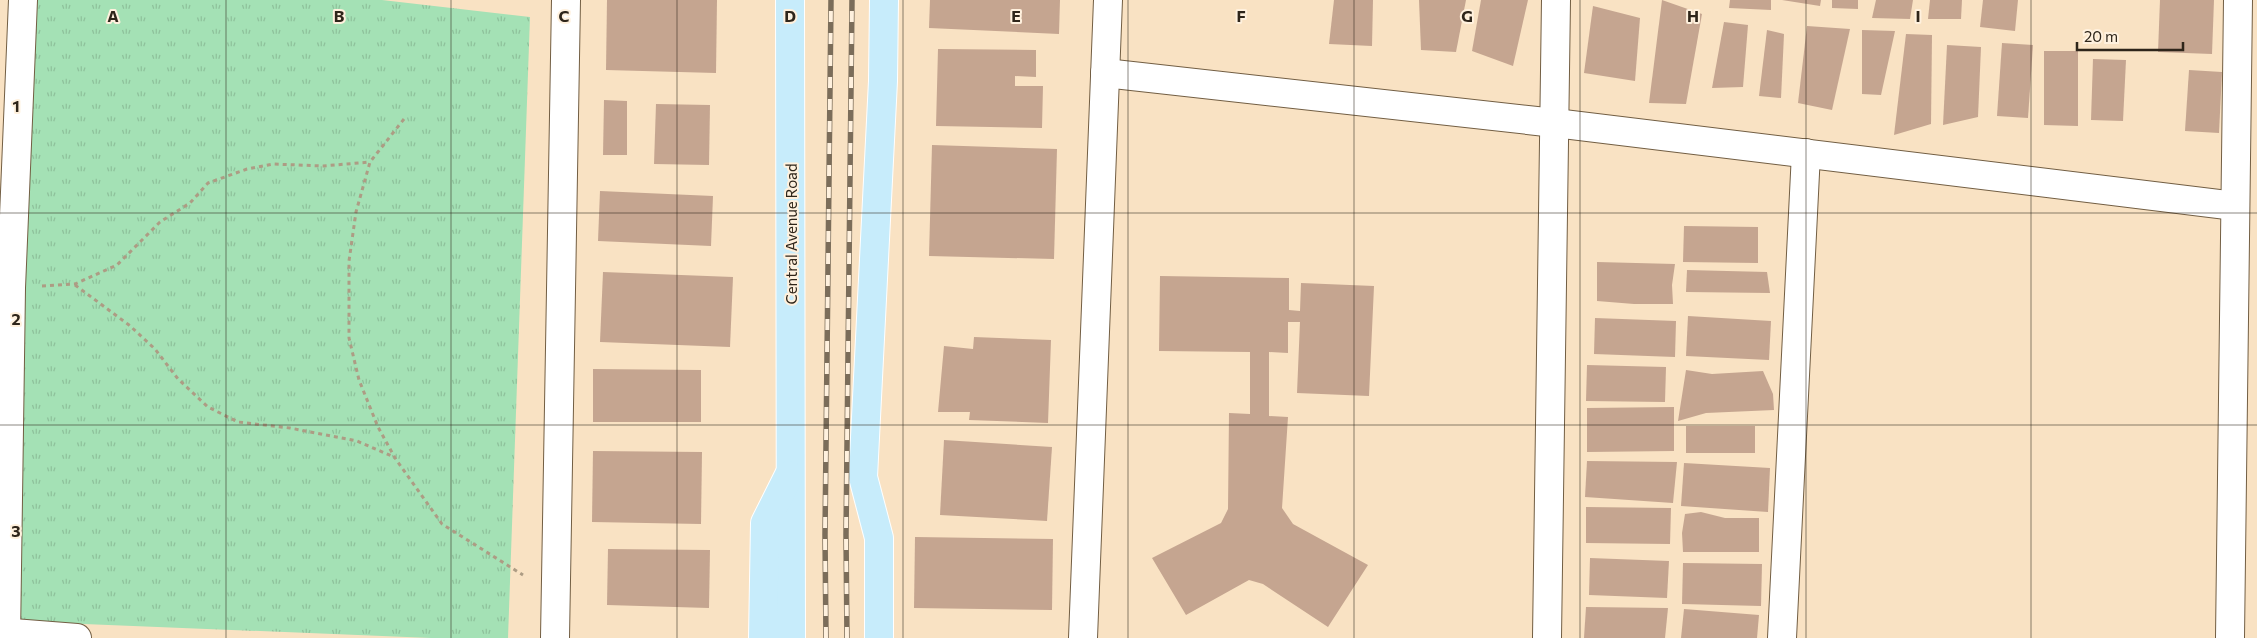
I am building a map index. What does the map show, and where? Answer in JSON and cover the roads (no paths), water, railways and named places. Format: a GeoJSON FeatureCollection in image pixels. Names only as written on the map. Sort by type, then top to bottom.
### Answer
{"type":"FeatureCollection","features":[{"type":"Feature","properties":{"kind":"main road","name":"Central Avenue Road"},"geometry":{"type":"LineString","coordinates":[[790,0],[791,638]]}},
{"type":"Feature","properties":{"kind":"main road"},"geometry":{"type":"LineString","coordinates":[[863,638],[863,477],[884,81],[884,0]]}},
{"type":"Feature","properties":{"kind":"main road","name":"Central Avenue Road"},"geometry":{"type":"LineString","coordinates":[[763,638],[765,523],[792,469]]}},
{"type":"Feature","properties":{"kind":"main road"},"geometry":{"type":"LineString","coordinates":[[863,477],[879,538],[879,638]]}},
{"type":"Feature","properties":{"kind":"street"},"geometry":{"type":"LineString","coordinates":[[23,0],[5,387],[4,634],[77,638]]}},
{"type":"Feature","properties":{"kind":"street"},"geometry":{"type":"LineString","coordinates":[[555,638],[566,0]]}},
{"type":"Feature","properties":{"kind":"street"},"geometry":{"type":"LineString","coordinates":[[1083,638],[1108,0]]}},
{"type":"Feature","properties":{"kind":"street"},"geometry":{"type":"LineString","coordinates":[[1547,638],[1556,0]]}},
{"type":"Feature","properties":{"kind":"street"},"geometry":{"type":"LineString","coordinates":[[2230,638],[2238,0]]}},
{"type":"Feature","properties":{"kind":"street"},"geometry":{"type":"LineString","coordinates":[[1105,74],[1555,123],[2235,206]]}},
{"type":"Feature","properties":{"kind":"street"},"geometry":{"type":"LineString","coordinates":[[1782,638],[1806,154]]}},
{"type":"Feature","properties":{"kind":"railway"},"geometry":{"type":"LineString","coordinates":[[826,638],[825,535],[831,0]]}},
{"type":"Feature","properties":{"kind":"railway"},"geometry":{"type":"LineString","coordinates":[[847,638],[846,535],[852,0]]}}]}
